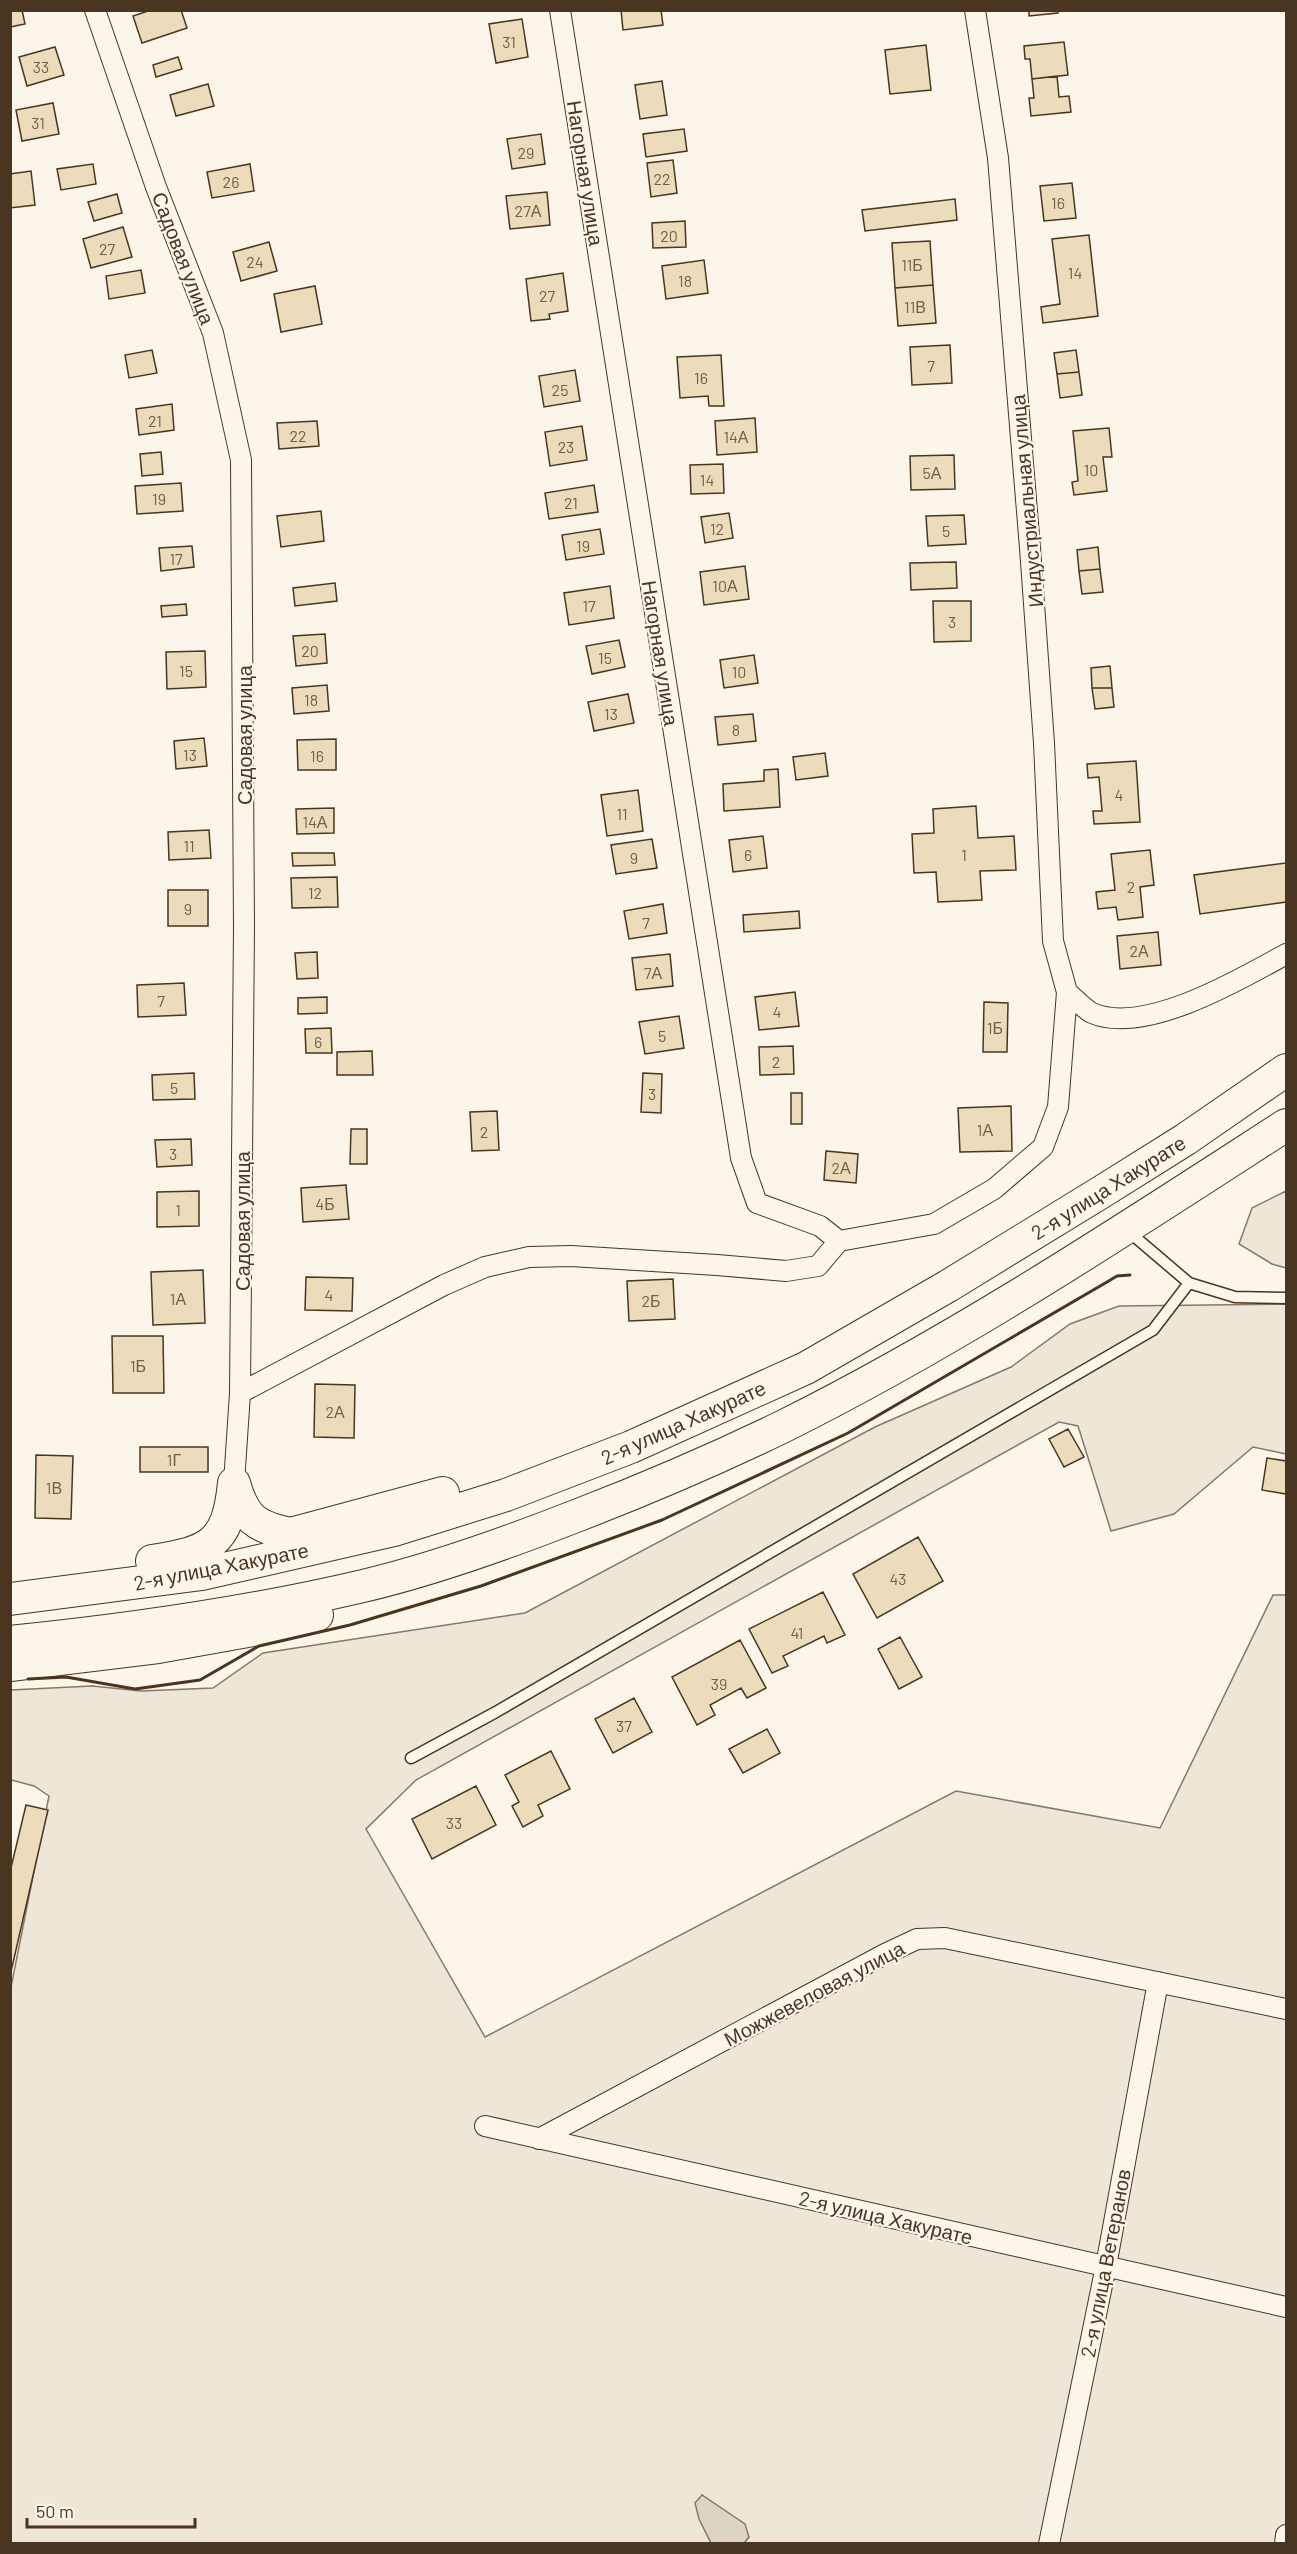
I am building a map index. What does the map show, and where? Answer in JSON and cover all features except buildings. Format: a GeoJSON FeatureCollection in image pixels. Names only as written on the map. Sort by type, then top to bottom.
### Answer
{"type":"FeatureCollection","features":[{"type":"Feature","properties":{"kind":"main road","name":"2-я улица Хакурате"},"geometry":{"type":"LineString","coordinates":[[10,1599],[202,1574],[394,1530],[495,1499],[631,1446],[806,1368],[948,1286],[1186,1139],[1287,1070]]}},
{"type":"Feature","properties":{"kind":"main road"},"geometry":{"type":"LineString","coordinates":[[10,1665],[158,1647],[270,1627],[378,1599],[509,1542],[657,1485],[782,1427],[918,1354],[1125,1229],[1287,1125]]}},
{"type":"Feature","properties":{"kind":"main road"},"geometry":{"type":"LineString","coordinates":[[10,1580],[187,1555],[291,1534],[485,1480],[720,1394],[875,1328]]}},
{"type":"Feature","properties":{"kind":"main road"},"geometry":{"type":"LineString","coordinates":[[234,1483],[247,1516],[266,1529],[291,1534]]}},
{"type":"Feature","properties":{"kind":"main road"},"geometry":{"type":"LineString","coordinates":[[187,1555],[206,1548],[218,1537],[228,1519],[234,1483]]}},
{"type":"Feature","properties":{"kind":"main road"},"geometry":{"type":"LineString","coordinates":[[10,1642],[138,1627],[364,1586],[509,1542]]}},
{"type":"Feature","properties":{"kind":"street","name":"Садовая улица"},"geometry":{"type":"LineString","coordinates":[[95,10],[156,187],[213,333],[242,460],[244,926],[240,1394],[234,1483]]}},
{"type":"Feature","properties":{"kind":"street","name":"Нагорная улица"},"geometry":{"type":"LineString","coordinates":[[560,10],[741,1158],[757,1203],[820,1226],[839,1241]]}},
{"type":"Feature","properties":{"kind":"street","name":"Индустриальная улица"},"geometry":{"type":"LineString","coordinates":[[839,1241],[934,1224],[994,1189],[1043,1147],[1058,1107],[1067,992],[1053,940],[1044,743],[999,170],[975,10]]}},
{"type":"Feature","properties":{"kind":"street"},"geometry":{"type":"LineString","coordinates":[[1067,992],[1092,1013],[1124,1019],[1162,1014],[1287,954]]}},
{"type":"Feature","properties":{"kind":"street"},"geometry":{"type":"LineString","coordinates":[[240,1394],[444,1285],[485,1267],[529,1257],[571,1256],[717,1264],[786,1271],[818,1266],[839,1241]]}},
{"type":"Feature","properties":{"kind":"street","name":"Можжевеловая улица"},"geometry":{"type":"LineString","coordinates":[[539,2139],[885,1954],[916,1940],[945,1938],[1287,2009]]}},
{"type":"Feature","properties":{"kind":"street","name":"2-я улица Ветеранов"},"geometry":{"type":"LineString","coordinates":[[1049,2544],[1106,2266],[1158,1982]]}},
{"type":"Feature","properties":{"kind":"street","name":"2-я улица Хакурате"},"geometry":{"type":"LineString","coordinates":[[486,2126],[1287,2307]]}},
{"type":"Feature","properties":{"kind":"street"},"geometry":{"type":"LineString","coordinates":[[1285,2544],[1287,2535]]}},
{"type":"Feature","properties":{"kind":"lane"},"geometry":{"type":"LineString","coordinates":[[1125,1229],[1189,1283],[1235,1297],[1287,1298]]}},
{"type":"Feature","properties":{"kind":"lane"},"geometry":{"type":"LineString","coordinates":[[411,1758],[506,1706],[1153,1330],[1189,1283]]}},
{"type":"Feature","properties":{"kind":"shaded area"},"geometry":{"type":"Polygon","coordinates":[[[1286,1191],[1286,1268],[1272,1264],[1239,1244],[1252,1208],[1286,1191]]]}},
{"type":"Feature","properties":{"kind":"shaded area"},"geometry":{"type":"Polygon","coordinates":[[[1286,1304],[1286,1454],[1253,1447],[1174,1514],[1111,1531],[1078,1426],[1059,1422],[416,1780],[366,1829],[485,2037],[956,1791],[1160,1828],[1273,1595],[1286,1595],[1286,2543],[744,2543],[749,2537],[722,2509],[702,2495],[707,2533],[711,2543],[11,2543],[10,1992],[49,1796],[34,1786],[11,1780],[11,1690],[92,1686],[141,1691],[213,1688],[263,1653],[525,1613],[875,1427],[1011,1367],[1070,1324],[1119,1306],[1286,1304]]]}},
{"type":"Feature","properties":{"kind":"shaded area"},"geometry":{"type":"Polygon","coordinates":[[[702,2495],[745,2524],[749,2537],[744,2543],[711,2543],[699,2519],[695,2503],[702,2495]]]}},
{"type":"Feature","properties":{"kind":"wall"},"geometry":{"type":"LineString","coordinates":[[28,1679],[66,1677],[135,1689],[200,1680],[259,1646],[350,1625],[481,1586],[662,1520],[848,1433],[1117,1276],[1130,1275]]}}]}
